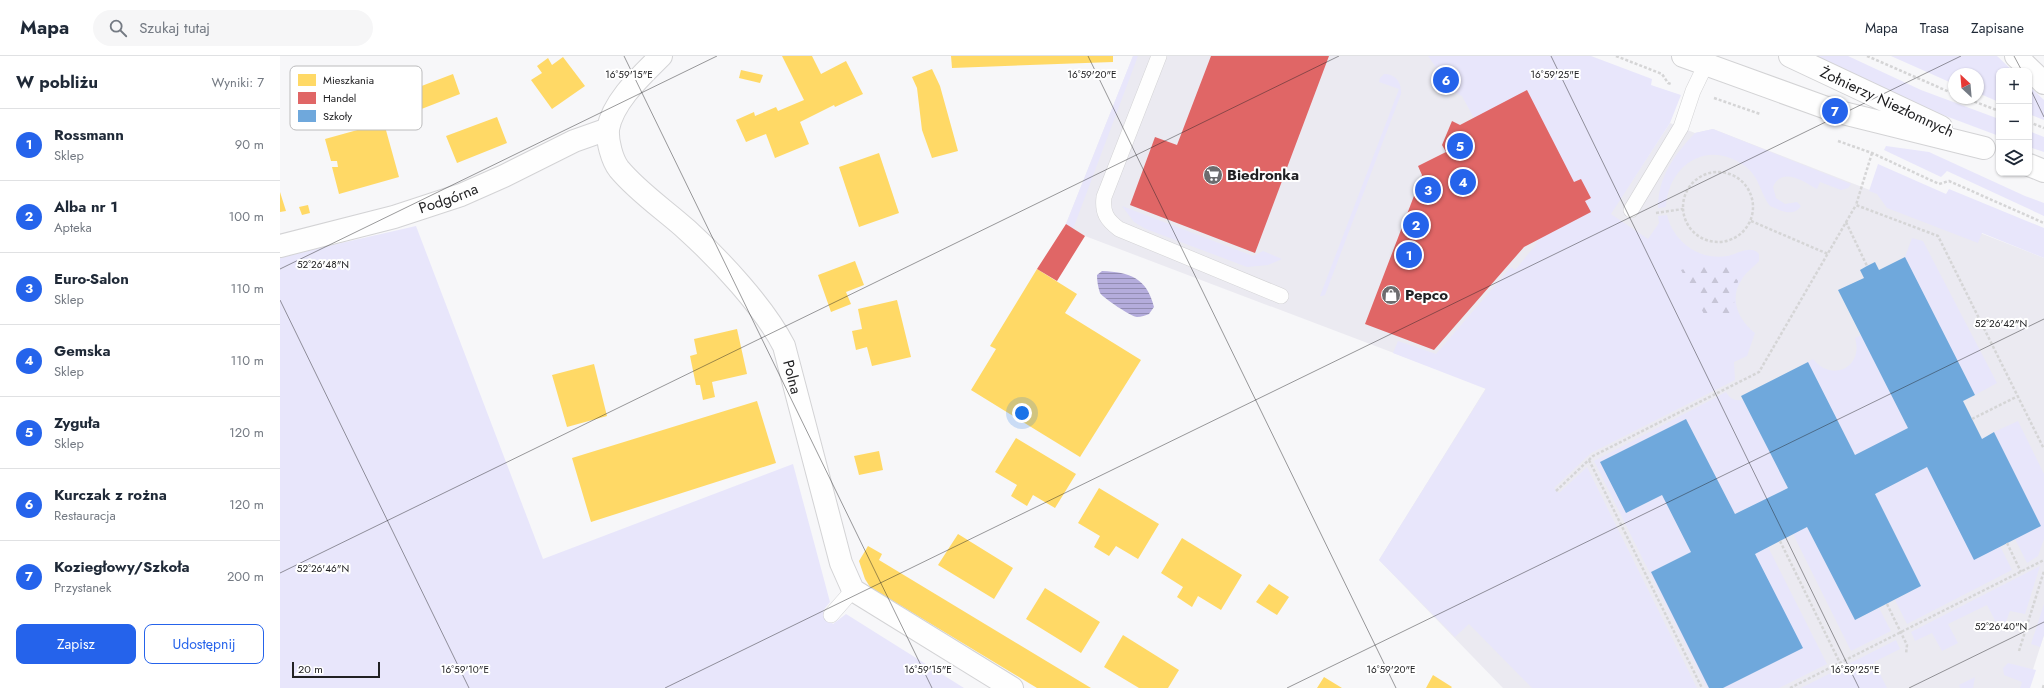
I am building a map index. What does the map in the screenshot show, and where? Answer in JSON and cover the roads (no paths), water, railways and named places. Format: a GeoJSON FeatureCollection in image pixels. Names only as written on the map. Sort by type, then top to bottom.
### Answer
{"type":"FeatureCollection","features":[{"type":"Feature","properties":{"kind":"street","name":"Polna"},"geometry":{"type":"LineString","coordinates":[[661,56],[633,83],[617,106],[608,129],[610,151],[618,168],[636,188],[688,230],[716,258],[761,310],[778,333],[784,346],[841,563],[853,590]]}},
{"type":"Feature","properties":{"kind":"street","name":"Żołnierzy Niezłomnych"},"geometry":{"type":"LineString","coordinates":[[1683,56],[1835,111],[1992,151]]}},
{"type":"Feature","properties":{"kind":"street","name":"Żołnierzy Niezłomnych"},"geometry":{"type":"LineString","coordinates":[[1790,56],[1992,151]]}},
{"type":"Feature","properties":{"kind":"street"},"geometry":{"type":"LineString","coordinates":[[2016,56],[2044,83]]}},
{"type":"Feature","properties":{"kind":"street","name":"Podgórna"},"geometry":{"type":"LineString","coordinates":[[280,246],[394,217],[461,195],[504,176],[574,141],[608,129]]}},
{"type":"Feature","properties":{"kind":"street"},"geometry":{"type":"LineString","coordinates":[[2032,166],[2044,171]]}},
{"type":"Feature","properties":{"kind":"street"},"geometry":{"type":"LineString","coordinates":[[853,590],[1012,688]]}},
{"type":"Feature","properties":{"kind":"lane"},"geometry":{"type":"LineString","coordinates":[[1159,56],[1104,197],[1103,207],[1105,216],[1119,229],[1281,296]]}},
{"type":"Feature","properties":{"kind":"lane"},"geometry":{"type":"LineString","coordinates":[[1631,210],[1681,128],[1693,91],[1706,64]]}},
{"type":"Feature","properties":{"kind":"lane"},"geometry":{"type":"LineString","coordinates":[[831,615],[853,590]]}},
{"type":"Feature","properties":{"kind":"place","name":"Kurczak z rożna"},"geometry":{"type":"Point","coordinates":[1446,80]}},
{"type":"Feature","properties":{"kind":"place","name":"Koziegłowy/Szkoła"},"geometry":{"type":"Point","coordinates":[1835,111]}},
{"type":"Feature","properties":{"kind":"place","name":"Zyguła"},"geometry":{"type":"Point","coordinates":[1460,146]}},
{"type":"Feature","properties":{"kind":"place","name":"Biedronka"},"geometry":{"type":"Point","coordinates":[1213,175]}},
{"type":"Feature","properties":{"kind":"place","name":"Gemska"},"geometry":{"type":"Point","coordinates":[1463,182]}},
{"type":"Feature","properties":{"kind":"place","name":"Euro-Salon"},"geometry":{"type":"Point","coordinates":[1428,190]}},
{"type":"Feature","properties":{"kind":"place","name":"Alba nr 1"},"geometry":{"type":"Point","coordinates":[1416,225]}},
{"type":"Feature","properties":{"kind":"place","name":"Rossmann"},"geometry":{"type":"Point","coordinates":[1409,255]}},
{"type":"Feature","properties":{"kind":"place","name":"Pepco"},"geometry":{"type":"Point","coordinates":[1391,295]}}]}
